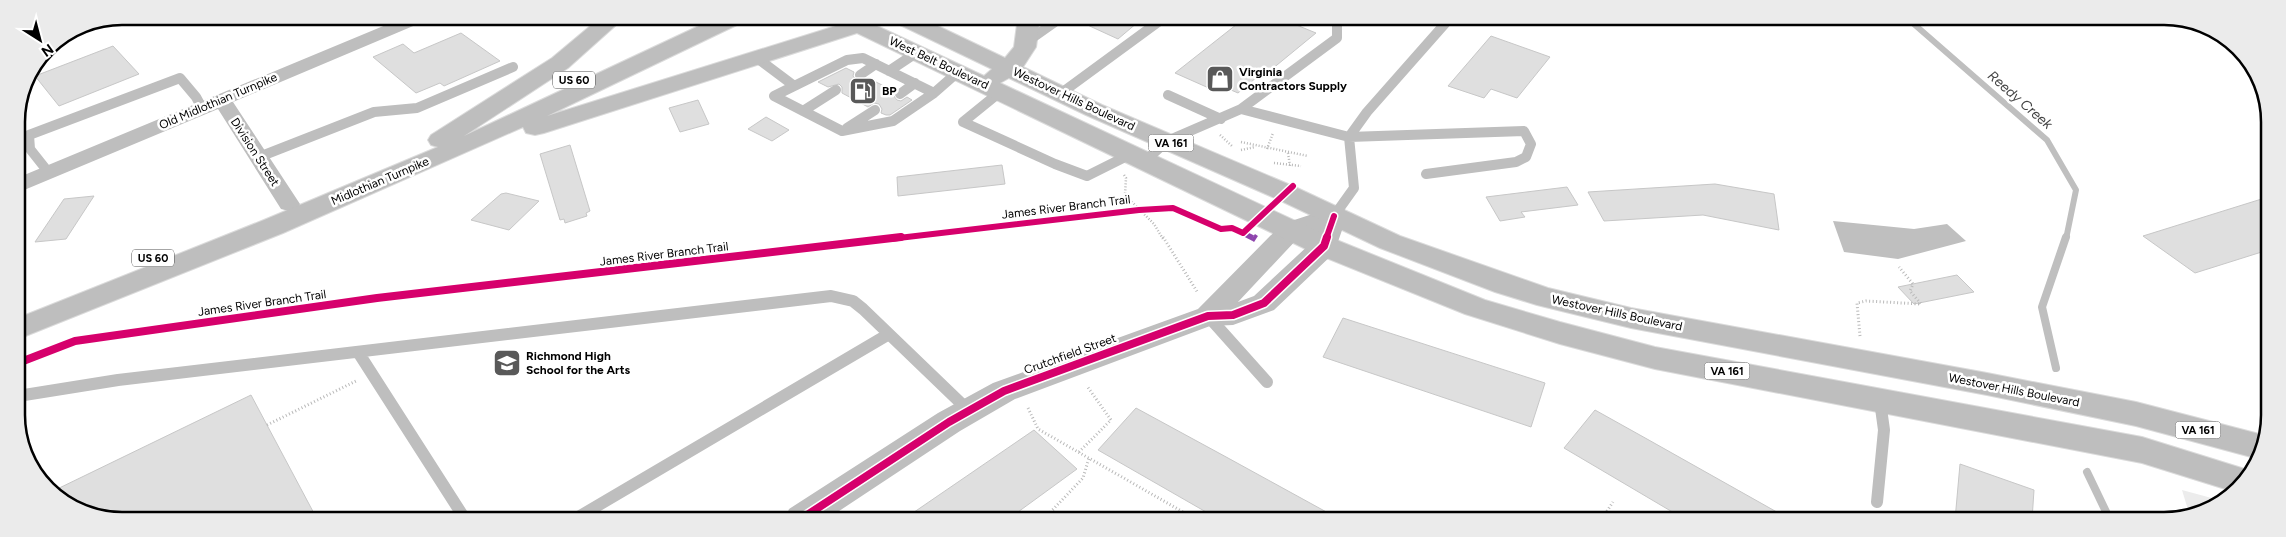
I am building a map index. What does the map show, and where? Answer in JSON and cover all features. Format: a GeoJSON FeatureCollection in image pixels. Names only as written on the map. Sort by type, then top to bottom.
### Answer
{"type":"FeatureCollection","features":[{"type":"Feature","properties":{"kind":"main road"},"geometry":{"type":"LineString","coordinates":[[438,140],[560,63],[605,25]]}},
{"type":"Feature","properties":{"kind":"main road","name":"Midlothian Turnpike"},"geometry":{"type":"LineString","coordinates":[[25,326],[293,210],[438,140],[690,25]]}},
{"type":"Feature","properties":{"kind":"main road","name":"Midlothian Turnpike"},"geometry":{"type":"LineString","coordinates":[[25,308],[417,166],[528,116],[718,25]]}},
{"type":"Feature","properties":{"kind":"main road"},"geometry":{"type":"LineString","coordinates":[[417,166],[757,58],[845,25]]}},
{"type":"Feature","properties":{"kind":"main road","name":"West Belt Boulevard"},"geometry":{"type":"LineString","coordinates":[[867,25],[916,53],[998,91]]}},
{"type":"Feature","properties":{"kind":"main road","name":"West Belt Boulevard"},"geometry":{"type":"LineString","coordinates":[[918,25],[1008,69]]}},
{"type":"Feature","properties":{"kind":"main road"},"geometry":{"type":"LineString","coordinates":[[998,91],[1008,69],[1020,58],[1028,41],[1029,25]]}},
{"type":"Feature","properties":{"kind":"main road","name":"Westover Hills Boulevard"},"geometry":{"type":"LineString","coordinates":[[1008,69],[1334,216],[1464,271],[1556,300],[1631,318],[1987,384],[2136,414],[2256,446]]}},
{"type":"Feature","properties":{"kind":"main road","name":"Westover Hills Boulevard"},"geometry":{"type":"LineString","coordinates":[[998,91],[1133,163],[1291,230],[1324,246],[1451,298],[1560,333],[1655,358],[2142,450],[2236,480]]}},
{"type":"Feature","properties":{"kind":"main road","name":"Crutchfield Street"},"geometry":{"type":"LineString","coordinates":[[812,512],[968,410],[1004,391],[1204,305],[1291,230],[1334,216]]}},
{"type":"Feature","properties":{"kind":"main road","name":"Crutchfield Street"},"geometry":{"type":"LineString","coordinates":[[1204,305],[1233,315],[1264,303],[1324,246],[1334,216]]}},
{"type":"Feature","properties":{"kind":"street","name":"Old Midlothian Turnpike"},"geometry":{"type":"LineString","coordinates":[[25,183],[398,25]]}},
{"type":"Feature","properties":{"kind":"street","name":"Division Street"},"geometry":{"type":"LineString","coordinates":[[222,100],[293,210]]}},
{"type":"Feature","properties":{"kind":"lane"},"geometry":{"type":"LineString","coordinates":[[1028,41],[1051,25]]}},
{"type":"Feature","properties":{"kind":"lane"},"geometry":{"type":"LineString","coordinates":[[1060,94],[1154,25]]}},
{"type":"Feature","properties":{"kind":"lane"},"geometry":{"type":"LineString","coordinates":[[998,91],[963,122],[1055,164],[1088,176],[1133,163],[1167,141],[1241,109],[1337,38],[1337,25]]}},
{"type":"Feature","properties":{"kind":"lane"},"geometry":{"type":"LineString","coordinates":[[1334,216],[1354,188],[1349,137],[1367,112],[1444,25]]}},
{"type":"Feature","properties":{"kind":"lane"},"geometry":{"type":"LineString","coordinates":[[889,71],[916,53]]}},
{"type":"Feature","properties":{"kind":"lane"},"geometry":{"type":"LineString","coordinates":[[757,58],[792,85]]}},
{"type":"Feature","properties":{"kind":"lane"},"geometry":{"type":"LineString","coordinates":[[934,93],[863,58],[847,60],[792,85],[774,96],[842,131],[893,121],[934,93],[958,72]]}},
{"type":"Feature","properties":{"kind":"lane"},"geometry":{"type":"LineString","coordinates":[[860,75],[876,64]]}},
{"type":"Feature","properties":{"kind":"lane"},"geometry":{"type":"LineString","coordinates":[[259,157],[374,112],[402,111],[417,108],[512,67]]}},
{"type":"Feature","properties":{"kind":"lane"},"geometry":{"type":"LineString","coordinates":[[50,173],[30,149],[29,135],[180,78],[196,97],[202,108]]}},
{"type":"Feature","properties":{"kind":"lane"},"geometry":{"type":"LineString","coordinates":[[900,94],[915,83]]}},
{"type":"Feature","properties":{"kind":"lane"},"geometry":{"type":"LineString","coordinates":[[803,111],[836,90]]}},
{"type":"Feature","properties":{"kind":"lane"},"geometry":{"type":"LineString","coordinates":[[1168,95],[1221,119]]}},
{"type":"Feature","properties":{"kind":"lane"},"geometry":{"type":"LineString","coordinates":[[1241,109],[1349,137],[1524,131],[1530,144],[1526,157],[1516,162],[1426,174]]}},
{"type":"Feature","properties":{"kind":"lane"},"geometry":{"type":"LineString","coordinates":[[842,131],[875,110]]}},
{"type":"Feature","properties":{"kind":"lane"},"geometry":{"type":"LineString","coordinates":[[25,395],[118,380],[831,296],[853,301],[968,410]]}},
{"type":"Feature","properties":{"kind":"lane"},"geometry":{"type":"LineString","coordinates":[[1204,305],[1267,382]]}},
{"type":"Feature","properties":{"kind":"lane"},"geometry":{"type":"LineString","coordinates":[[587,512],[889,334]]}},
{"type":"Feature","properties":{"kind":"lane"},"geometry":{"type":"LineString","coordinates":[[358,352],[461,512]]}},
{"type":"Feature","properties":{"kind":"lane"},"geometry":{"type":"LineString","coordinates":[[1877,502],[1884,430],[1880,401]]}},
{"type":"Feature","properties":{"kind":"path"},"geometry":{"type":"LineString","coordinates":[[1220,131],[1220,136],[1230,145],[1250,155]]}},
{"type":"Feature","properties":{"kind":"path"},"geometry":{"type":"LineString","coordinates":[[1240,142],[1308,156]]}},
{"type":"Feature","properties":{"kind":"path"},"geometry":{"type":"LineString","coordinates":[[1267,149],[1269,142]]}},
{"type":"Feature","properties":{"kind":"path"},"geometry":{"type":"LineString","coordinates":[[1244,149],[1255,146]]}},
{"type":"Feature","properties":{"kind":"path"},"geometry":{"type":"LineString","coordinates":[[1288,153],[1290,166]]}},
{"type":"Feature","properties":{"kind":"path"},"geometry":{"type":"LineString","coordinates":[[1270,161],[1290,166],[1301,166]]}},
{"type":"Feature","properties":{"kind":"path"},"geometry":{"type":"LineString","coordinates":[[1133,163],[1126,178],[1125,195],[1154,224],[1204,305]]}},
{"type":"Feature","properties":{"kind":"path"},"geometry":{"type":"LineString","coordinates":[[1860,336],[1857,303],[1866,301],[1922,304],[1910,291],[1913,284],[1899,267]]}},
{"type":"Feature","properties":{"kind":"path"},"geometry":{"type":"LineString","coordinates":[[267,425],[372,373]]}},
{"type":"Feature","properties":{"kind":"path"},"geometry":{"type":"LineString","coordinates":[[1079,452],[1111,420],[1087,386]]}},
{"type":"Feature","properties":{"kind":"path"},"geometry":{"type":"LineString","coordinates":[[1028,408],[1038,429],[1182,512]]}},
{"type":"Feature","properties":{"kind":"path"},"geometry":{"type":"LineString","coordinates":[[1050,512],[1083,478],[1089,458]]}},
{"type":"Feature","properties":{"kind":"path"},"geometry":{"type":"LineString","coordinates":[[1606,512],[1613,502]]}},
{"type":"Feature","properties":{"kind":"shaded area"},"geometry":{"type":"Polygon","coordinates":[[[1833,221],[1914,229],[1947,224],[1966,241],[1898,259],[1844,252],[1833,221]]]}},
{"type":"Feature","properties":{"kind":"shaded area"},"geometry":{"type":"Polygon","coordinates":[[[2182,490],[2213,498],[2201,505],[2188,509],[2182,490]]]}},
{"type":"Feature","properties":{"kind":"building"},"geometry":{"type":"Polygon","coordinates":[[[1087,25],[1135,25],[1118,39],[1087,25]]]}},
{"type":"Feature","properties":{"kind":"building"},"geometry":{"type":"Polygon","coordinates":[[[1236,25],[1296,25],[1316,33],[1266,74],[1263,72],[1238,93],[1217,84],[1211,89],[1175,73],[1236,25]]]}},
{"type":"Feature","properties":{"kind":"building"},"geometry":{"type":"Polygon","coordinates":[[[461,33],[500,61],[444,86],[440,83],[416,93],[373,57],[403,44],[414,53],[461,33]]]}},
{"type":"Feature","properties":{"kind":"building"},"geometry":{"type":"Polygon","coordinates":[[[1491,36],[1550,57],[1517,98],[1491,89],[1484,98],[1448,86],[1491,36]]]}},
{"type":"Feature","properties":{"kind":"building"},"geometry":{"type":"Polygon","coordinates":[[[113,46],[139,74],[59,106],[36,77],[113,46]]]}},
{"type":"Feature","properties":{"kind":"building"},"geometry":{"type":"Polygon","coordinates":[[[846,68],[854,72],[853,76],[857,81],[861,82],[868,78],[894,91],[893,95],[897,100],[901,101],[907,97],[912,100],[890,115],[886,115],[881,113],[882,109],[879,104],[874,103],[868,107],[842,93],[842,87],[839,84],[828,87],[818,82],[846,68]]]}},
{"type":"Feature","properties":{"kind":"building"},"geometry":{"type":"Polygon","coordinates":[[[698,100],[709,124],[680,132],[669,108],[698,100]]]}},
{"type":"Feature","properties":{"kind":"building"},"geometry":{"type":"Polygon","coordinates":[[[766,117],[789,130],[772,141],[748,129],[766,117]]]}},
{"type":"Feature","properties":{"kind":"building"},"geometry":{"type":"Polygon","coordinates":[[[570,145],[590,211],[586,213],[587,216],[565,223],[564,219],[560,220],[540,154],[570,145]]]}},
{"type":"Feature","properties":{"kind":"building"},"geometry":{"type":"Polygon","coordinates":[[[1002,165],[1005,184],[898,196],[897,177],[1002,165]]]}},
{"type":"Feature","properties":{"kind":"building"},"geometry":{"type":"Polygon","coordinates":[[[1715,184],[1774,194],[1779,230],[1703,215],[1604,221],[1588,192],[1715,184]]]}},
{"type":"Feature","properties":{"kind":"building"},"geometry":{"type":"Polygon","coordinates":[[[1567,187],[1578,205],[1521,212],[1525,217],[1500,221],[1486,197],[1567,187]]]}},
{"type":"Feature","properties":{"kind":"building"},"geometry":{"type":"Polygon","coordinates":[[[506,193],[539,201],[509,230],[471,220],[501,194],[506,193]]]}},
{"type":"Feature","properties":{"kind":"building"},"geometry":{"type":"Polygon","coordinates":[[[94,196],[66,239],[35,242],[64,199],[94,196]]]}},
{"type":"Feature","properties":{"kind":"building"},"geometry":{"type":"Polygon","coordinates":[[[2261,199],[2261,252],[2195,273],[2143,236],[2261,199]]]}},
{"type":"Feature","properties":{"kind":"building"},"geometry":{"type":"Polygon","coordinates":[[[1957,275],[1974,292],[1914,304],[1898,287],[1957,275]]]}},
{"type":"Feature","properties":{"kind":"building"},"geometry":{"type":"Polygon","coordinates":[[[1343,318],[1545,383],[1531,427],[1323,357],[1343,318]]]}},
{"type":"Feature","properties":{"kind":"building"},"geometry":{"type":"Polygon","coordinates":[[[251,395],[313,512],[110,511],[85,505],[59,488],[251,395]]]}},
{"type":"Feature","properties":{"kind":"building"},"geometry":{"type":"Polygon","coordinates":[[[1136,408],[1326,512],[1206,512],[1098,450],[1136,408]]]}},
{"type":"Feature","properties":{"kind":"building"},"geometry":{"type":"Polygon","coordinates":[[[1595,410],[1777,512],[1672,512],[1564,448],[1595,410]]]}},
{"type":"Feature","properties":{"kind":"building"},"geometry":{"type":"Polygon","coordinates":[[[1034,430],[1077,469],[1018,512],[914,512],[1034,430]]]}},
{"type":"Feature","properties":{"kind":"building"},"geometry":{"type":"Polygon","coordinates":[[[1960,464],[2034,490],[2033,512],[1956,512],[1960,464]]]}},
{"type":"Feature","properties":{"kind":"waterway","name":"Reedy Creek"},"geometry":{"type":"LineString","coordinates":[[1915,25],[2047,140],[2076,190],[2066,239]]}},
{"type":"Feature","properties":{"kind":"waterway","name":"Reedy Creek"},"geometry":{"type":"LineString","coordinates":[[2056,368],[2042,307],[2066,237]]}},
{"type":"Feature","properties":{"kind":"waterway","name":"Reedy Creek"},"geometry":{"type":"LineString","coordinates":[[2087,472],[2106,512]]}},
{"type":"Feature","properties":{"kind":"marked path"},"geometry":{"type":"LineString","coordinates":[[1243,233],[1256,239]]}},
{"type":"Feature","properties":{"kind":"cycle path","name":"James River Branch Trail"},"geometry":{"type":"LineString","coordinates":[[25,360],[75,341],[377,298],[1139,210],[1173,208],[1221,229],[1232,228],[1243,233],[1293,186]]}},
{"type":"Feature","properties":{"kind":"cycle path"},"geometry":{"type":"LineString","coordinates":[[812,512],[949,422],[1004,391],[1208,316],[1233,315],[1264,303],[1324,246],[1334,216]]}},
{"type":"Feature","properties":{"kind":"place","name":"Virginia Contractors Supply"},"geometry":{"type":"Point","coordinates":[1220,79]}},
{"type":"Feature","properties":{"kind":"place","name":"BP"},"geometry":{"type":"Point","coordinates":[863,91]}},
{"type":"Feature","properties":{"kind":"place","name":"Richmond High School for the Arts"},"geometry":{"type":"Point","coordinates":[507,363]}}]}
